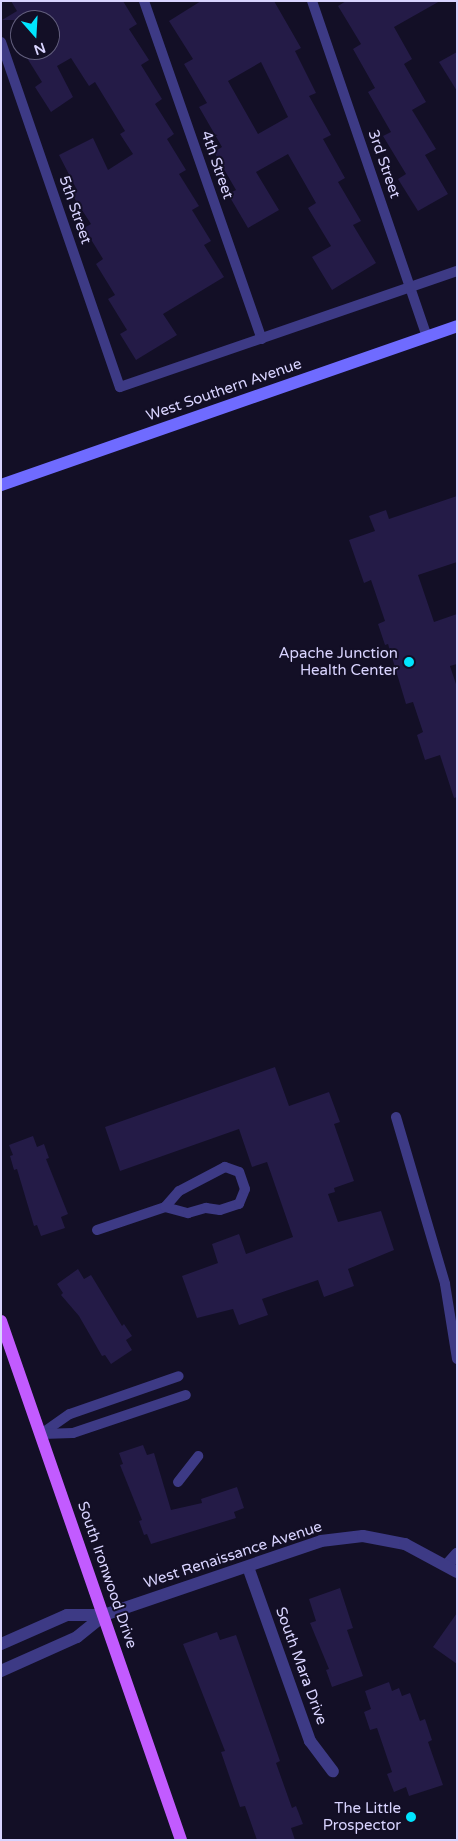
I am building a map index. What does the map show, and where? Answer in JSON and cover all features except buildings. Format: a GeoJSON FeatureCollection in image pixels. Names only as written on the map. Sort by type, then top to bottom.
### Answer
{"type":"FeatureCollection","features":[{"type":"Feature","properties":{"kind":"main road","name":"West Southern Avenue"},"geometry":{"type":"LineString","coordinates":[[1,485],[457,326]]}},
{"type":"Feature","properties":{"kind":"main road","name":"South Ironwood Drive"},"geometry":{"type":"LineString","coordinates":[[1,1321],[181,1840]]}},
{"type":"Feature","properties":{"kind":"street","name":"West Renaissance Avenue"},"geometry":{"type":"LineString","coordinates":[[104,1615],[321,1541],[363,1536],[406,1544],[452,1568]]}},
{"type":"Feature","properties":{"kind":"street"},"geometry":{"type":"LineString","coordinates":[[452,1568],[457,1554]]}},
{"type":"Feature","properties":{"kind":"street","name":"South Mara Drive"},"geometry":{"type":"LineString","coordinates":[[248,1567],[310,1741],[333,1771]]}},
{"type":"Feature","properties":{"kind":"street"},"geometry":{"type":"LineString","coordinates":[[1,1644],[66,1615],[104,1615]]}},
{"type":"Feature","properties":{"kind":"street"},"geometry":{"type":"LineString","coordinates":[[1,1671],[77,1637],[104,1615]]}},
{"type":"Feature","properties":{"kind":"lane","name":"4th Street"},"geometry":{"type":"LineString","coordinates":[[144,1],[262,340]]}},
{"type":"Feature","properties":{"kind":"lane","name":"3rd Street"},"geometry":{"type":"LineString","coordinates":[[312,1],[427,337]]}},
{"type":"Feature","properties":{"kind":"lane","name":"5th Street"},"geometry":{"type":"LineString","coordinates":[[1,42],[120,387],[262,340]]}},
{"type":"Feature","properties":{"kind":"lane"},"geometry":{"type":"LineString","coordinates":[[262,340],[457,271]]}},
{"type":"Feature","properties":{"kind":"lane"},"geometry":{"type":"LineString","coordinates":[[396,1117],[444,1284],[457,1359]]}},
{"type":"Feature","properties":{"kind":"lane"},"geometry":{"type":"LineString","coordinates":[[96,1230],[165,1207],[179,1191],[225,1167],[238,1172],[245,1189],[239,1204],[220,1210],[206,1208],[188,1213],[165,1207]]}},
{"type":"Feature","properties":{"kind":"lane"},"geometry":{"type":"LineString","coordinates":[[41,1434],[70,1414],[179,1376]]}},
{"type":"Feature","properties":{"kind":"lane"},"geometry":{"type":"LineString","coordinates":[[41,1434],[73,1433],[186,1395]]}},
{"type":"Feature","properties":{"kind":"lane"},"geometry":{"type":"LineString","coordinates":[[178,1482],[198,1456]]}},
{"type":"Feature","properties":{"kind":"place","name":"Apache Junction Health Center"},"geometry":{"type":"Point","coordinates":[409,662]}},
{"type":"Feature","properties":{"kind":"place","name":"The Little Prospector"},"geometry":{"type":"Point","coordinates":[411,1817]}}]}
